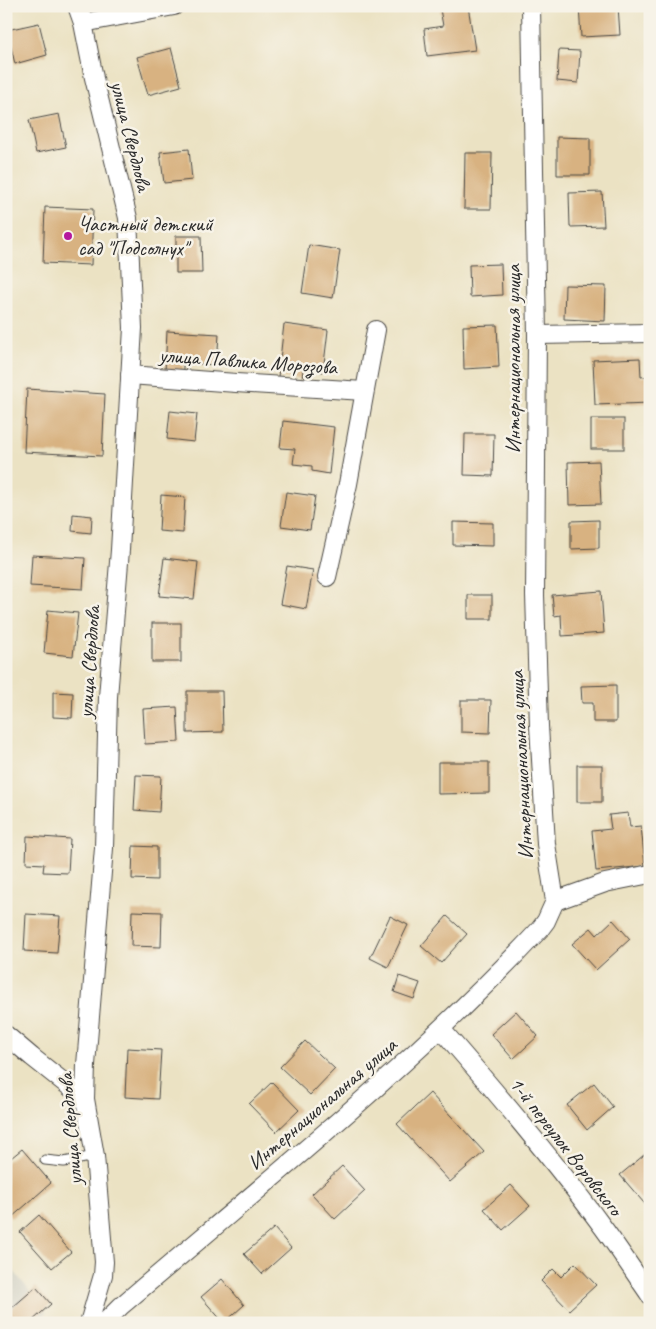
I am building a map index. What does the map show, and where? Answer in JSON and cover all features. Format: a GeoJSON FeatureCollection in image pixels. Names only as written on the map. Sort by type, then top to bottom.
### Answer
{"type":"FeatureCollection","features":[{"type":"Feature","properties":{"kind":"street","name":"улица Свердлова"},"geometry":{"type":"LineString","coordinates":[[77,6],[83,24],[128,218],[133,328],[120,550],[108,697],[104,848],[86,1065],[85,1098],[95,1156],[104,1262],[103,1275],[89,1323]]}},
{"type":"Feature","properties":{"kind":"street"},"geometry":{"type":"LineString","coordinates":[[83,24],[174,6]]}},
{"type":"Feature","properties":{"kind":"street","name":"Интернациональная улица"},"geometry":{"type":"LineString","coordinates":[[104,1323],[344,1118],[442,1029],[540,928],[546,921],[554,901],[546,844],[539,726],[536,595],[537,335],[532,6]]}},
{"type":"Feature","properties":{"kind":"street","name":"улица Павлика Морозова"},"geometry":{"type":"LineString","coordinates":[[327,577],[348,484],[376,330]]}},
{"type":"Feature","properties":{"kind":"street"},"geometry":{"type":"LineString","coordinates":[[537,335],[650,333]]}},
{"type":"Feature","properties":{"kind":"street","name":"улица Павлика Морозова"},"geometry":{"type":"LineString","coordinates":[[130,375],[364,391]]}},
{"type":"Feature","properties":{"kind":"street"},"geometry":{"type":"LineString","coordinates":[[554,901],[605,883],[650,874]]}},
{"type":"Feature","properties":{"kind":"street","name":"1-й переулок Воровского"},"geometry":{"type":"LineString","coordinates":[[442,1029],[497,1093],[567,1180],[604,1228],[650,1295]]}},
{"type":"Feature","properties":{"kind":"street"},"geometry":{"type":"LineString","coordinates":[[6,1035],[85,1098]]}},
{"type":"Feature","properties":{"kind":"lane"},"geometry":{"type":"LineString","coordinates":[[44,1160],[64,1162],[95,1156]]}},
{"type":"Feature","properties":{"kind":"shaded area"},"geometry":{"type":"Polygon","coordinates":[[[6,1261],[46,1312],[38,1323],[6,1323],[6,1261]]]}},
{"type":"Feature","properties":{"kind":"building"},"geometry":{"type":"Polygon","coordinates":[[[468,6],[475,50],[427,56],[424,29],[443,26],[440,9],[468,6]]]}},
{"type":"Feature","properties":{"kind":"building"},"geometry":{"type":"Polygon","coordinates":[[[579,6],[618,6],[620,35],[581,37],[579,6]]]}},
{"type":"Feature","properties":{"kind":"building"},"geometry":{"type":"Polygon","coordinates":[[[39,23],[47,55],[15,64],[7,30],[39,23]]]}},
{"type":"Feature","properties":{"kind":"building"},"geometry":{"type":"Polygon","coordinates":[[[171,48],[181,86],[148,95],[137,57],[171,48]]]}},
{"type":"Feature","properties":{"kind":"building"},"geometry":{"type":"Polygon","coordinates":[[[559,50],[580,51],[578,83],[557,81],[559,50]]]}},
{"type":"Feature","properties":{"kind":"building"},"geometry":{"type":"Polygon","coordinates":[[[59,114],[66,147],[36,153],[29,120],[59,114]]]}},
{"type":"Feature","properties":{"kind":"building"},"geometry":{"type":"Polygon","coordinates":[[[557,137],[590,138],[590,175],[557,175],[557,137]]]}},
{"type":"Feature","properties":{"kind":"building"},"geometry":{"type":"Polygon","coordinates":[[[189,149],[192,180],[164,183],[160,152],[189,149]]]}},
{"type":"Feature","properties":{"kind":"building"},"geometry":{"type":"Polygon","coordinates":[[[465,153],[492,153],[491,209],[464,209],[465,153]]]}},
{"type":"Feature","properties":{"kind":"building"},"geometry":{"type":"Polygon","coordinates":[[[602,192],[604,226],[570,227],[569,193],[602,192]]]}},
{"type":"Feature","properties":{"kind":"building","name":"Частный детский сад \"Подсолнух\""},"geometry":{"type":"Polygon","coordinates":[[[45,207],[93,209],[91,265],[43,263],[45,207]]]}},
{"type":"Feature","properties":{"kind":"building"},"geometry":{"type":"Polygon","coordinates":[[[176,236],[201,236],[202,273],[176,273],[176,236]]]}},
{"type":"Feature","properties":{"kind":"building"},"geometry":{"type":"Polygon","coordinates":[[[309,245],[340,250],[333,298],[302,293],[309,245]]]}},
{"type":"Feature","properties":{"kind":"building"},"geometry":{"type":"Polygon","coordinates":[[[501,264],[502,295],[470,297],[469,265],[501,264]]]}},
{"type":"Feature","properties":{"kind":"building"},"geometry":{"type":"Polygon","coordinates":[[[565,285],[606,286],[605,321],[564,319],[565,285]]]}},
{"type":"Feature","properties":{"kind":"building"},"geometry":{"type":"Polygon","coordinates":[[[284,324],[328,330],[323,372],[303,369],[302,380],[278,377],[284,324]]]}},
{"type":"Feature","properties":{"kind":"building"},"geometry":{"type":"Polygon","coordinates":[[[497,325],[499,367],[464,369],[463,326],[497,325]]]}},
{"type":"Feature","properties":{"kind":"building"},"geometry":{"type":"Polygon","coordinates":[[[167,331],[219,334],[217,365],[183,363],[183,372],[165,372],[167,331]]]}},
{"type":"Feature","properties":{"kind":"building"},"geometry":{"type":"Polygon","coordinates":[[[640,358],[641,377],[649,376],[650,403],[595,405],[593,360],[640,358]]]}},
{"type":"Feature","properties":{"kind":"building"},"geometry":{"type":"Polygon","coordinates":[[[27,389],[105,394],[102,456],[24,452],[27,389]]]}},
{"type":"Feature","properties":{"kind":"building"},"geometry":{"type":"Polygon","coordinates":[[[170,411],[197,414],[194,442],[167,439],[170,411]]]}},
{"type":"Feature","properties":{"kind":"building"},"geometry":{"type":"Polygon","coordinates":[[[591,419],[624,419],[624,449],[591,449],[591,419]]]}},
{"type":"Feature","properties":{"kind":"building"},"geometry":{"type":"Polygon","coordinates":[[[283,421],[334,427],[329,474],[312,471],[312,466],[293,464],[295,449],[280,448],[283,421]]]}},
{"type":"Feature","properties":{"kind":"building"},"geometry":{"type":"Polygon","coordinates":[[[465,434],[494,434],[493,476],[464,475],[465,434]]]}},
{"type":"Feature","properties":{"kind":"building"},"geometry":{"type":"Polygon","coordinates":[[[599,461],[601,504],[569,505],[568,462],[599,461]]]}},
{"type":"Feature","properties":{"kind":"building"},"geometry":{"type":"Polygon","coordinates":[[[286,492],[315,496],[310,530],[281,526],[286,492]]]}},
{"type":"Feature","properties":{"kind":"building"},"geometry":{"type":"Polygon","coordinates":[[[161,495],[185,497],[183,533],[159,531],[161,495]]]}},
{"type":"Feature","properties":{"kind":"building"},"geometry":{"type":"Polygon","coordinates":[[[73,514],[92,516],[91,533],[72,531],[73,514]]]}},
{"type":"Feature","properties":{"kind":"building"},"geometry":{"type":"Polygon","coordinates":[[[599,520],[599,548],[571,549],[571,521],[599,520]]]}},
{"type":"Feature","properties":{"kind":"building"},"geometry":{"type":"Polygon","coordinates":[[[453,522],[493,523],[493,546],[453,545],[453,522]]]}},
{"type":"Feature","properties":{"kind":"building"},"geometry":{"type":"Polygon","coordinates":[[[32,555],[85,558],[83,589],[30,586],[32,555]]]}},
{"type":"Feature","properties":{"kind":"building"},"geometry":{"type":"Polygon","coordinates":[[[164,558],[198,562],[194,599],[159,596],[164,558]]]}},
{"type":"Feature","properties":{"kind":"building"},"geometry":{"type":"Polygon","coordinates":[[[287,566],[313,570],[306,609],[280,604],[287,566]]]}},
{"type":"Feature","properties":{"kind":"building"},"geometry":{"type":"Polygon","coordinates":[[[601,591],[604,633],[562,636],[561,615],[554,616],[552,595],[601,591]]]}},
{"type":"Feature","properties":{"kind":"building"},"geometry":{"type":"Polygon","coordinates":[[[468,595],[492,595],[492,619],[468,619],[468,595]]]}},
{"type":"Feature","properties":{"kind":"building"},"geometry":{"type":"Polygon","coordinates":[[[48,610],[78,613],[73,656],[44,653],[48,610]]]}},
{"type":"Feature","properties":{"kind":"building"},"geometry":{"type":"Polygon","coordinates":[[[152,623],[181,623],[181,662],[152,662],[152,623]]]}},
{"type":"Feature","properties":{"kind":"building"},"geometry":{"type":"Polygon","coordinates":[[[616,685],[616,722],[593,722],[593,703],[582,703],[581,686],[616,685]]]}},
{"type":"Feature","properties":{"kind":"building"},"geometry":{"type":"Polygon","coordinates":[[[187,691],[222,691],[223,732],[187,733],[187,691]]]}},
{"type":"Feature","properties":{"kind":"building"},"geometry":{"type":"Polygon","coordinates":[[[53,692],[73,693],[72,718],[53,717],[53,692]]]}},
{"type":"Feature","properties":{"kind":"building"},"geometry":{"type":"Polygon","coordinates":[[[461,700],[491,700],[490,733],[461,732],[461,700]]]}},
{"type":"Feature","properties":{"kind":"building"},"geometry":{"type":"Polygon","coordinates":[[[177,707],[179,742],[145,744],[143,709],[177,707]]]}},
{"type":"Feature","properties":{"kind":"building"},"geometry":{"type":"Polygon","coordinates":[[[438,762],[489,762],[489,793],[438,794],[438,762]]]}},
{"type":"Feature","properties":{"kind":"building"},"geometry":{"type":"Polygon","coordinates":[[[577,765],[602,765],[602,802],[577,802],[577,765]]]}},
{"type":"Feature","properties":{"kind":"building"},"geometry":{"type":"Polygon","coordinates":[[[136,775],[161,776],[159,812],[134,810],[136,775]]]}},
{"type":"Feature","properties":{"kind":"building"},"geometry":{"type":"Polygon","coordinates":[[[628,813],[630,827],[641,826],[645,866],[596,871],[592,831],[611,829],[609,815],[628,813]]]}},
{"type":"Feature","properties":{"kind":"building"},"geometry":{"type":"Polygon","coordinates":[[[27,836],[70,839],[68,873],[43,872],[44,864],[26,863],[27,836]]]}},
{"type":"Feature","properties":{"kind":"building"},"geometry":{"type":"Polygon","coordinates":[[[133,846],[157,847],[157,880],[132,879],[133,846]]]}},
{"type":"Feature","properties":{"kind":"building"},"geometry":{"type":"Polygon","coordinates":[[[132,911],[162,912],[161,947],[131,946],[132,911]]]}},
{"type":"Feature","properties":{"kind":"building"},"geometry":{"type":"Polygon","coordinates":[[[26,914],[60,916],[57,953],[24,951],[26,914]]]}},
{"type":"Feature","properties":{"kind":"building"},"geometry":{"type":"Polygon","coordinates":[[[390,916],[408,925],[388,967],[370,958],[390,916]]]}},
{"type":"Feature","properties":{"kind":"building"},"geometry":{"type":"Polygon","coordinates":[[[447,916],[467,934],[441,963],[421,946],[447,916]]]}},
{"type":"Feature","properties":{"kind":"building"},"geometry":{"type":"Polygon","coordinates":[[[613,920],[630,939],[596,970],[572,944],[591,928],[597,935],[613,920]]]}},
{"type":"Feature","properties":{"kind":"building"},"geometry":{"type":"Polygon","coordinates":[[[399,976],[420,983],[414,999],[394,992],[399,976]]]}},
{"type":"Feature","properties":{"kind":"building"},"geometry":{"type":"Polygon","coordinates":[[[516,1011],[538,1036],[513,1059],[491,1034],[516,1011]]]}},
{"type":"Feature","properties":{"kind":"building"},"geometry":{"type":"Polygon","coordinates":[[[305,1041],[335,1069],[310,1095],[280,1067],[305,1041]]]}},
{"type":"Feature","properties":{"kind":"building"},"geometry":{"type":"Polygon","coordinates":[[[127,1048],[161,1050],[158,1099],[125,1097],[127,1048]]]}},
{"type":"Feature","properties":{"kind":"building"},"geometry":{"type":"Polygon","coordinates":[[[272,1082],[299,1110],[276,1132],[249,1104],[272,1082]]]}},
{"type":"Feature","properties":{"kind":"building"},"geometry":{"type":"Polygon","coordinates":[[[594,1083],[613,1107],[587,1130],[567,1105],[594,1083]]]}},
{"type":"Feature","properties":{"kind":"building"},"geometry":{"type":"Polygon","coordinates":[[[430,1093],[484,1152],[450,1182],[397,1124],[430,1093]]]}},
{"type":"Feature","properties":{"kind":"building"},"geometry":{"type":"Polygon","coordinates":[[[22,1149],[51,1183],[11,1218],[6,1212],[6,1162],[22,1149]]]}},
{"type":"Feature","properties":{"kind":"building"},"geometry":{"type":"Polygon","coordinates":[[[650,1150],[650,1210],[620,1175],[650,1150]]]}},
{"type":"Feature","properties":{"kind":"building"},"geometry":{"type":"Polygon","coordinates":[[[342,1166],[365,1191],[335,1219],[312,1194],[342,1166]]]}},
{"type":"Feature","properties":{"kind":"building"},"geometry":{"type":"Polygon","coordinates":[[[511,1185],[530,1206],[503,1230],[484,1209],[511,1185]]]}},
{"type":"Feature","properties":{"kind":"building"},"geometry":{"type":"Polygon","coordinates":[[[39,1215],[71,1252],[52,1268],[20,1232],[39,1215]]]}},
{"type":"Feature","properties":{"kind":"building"},"geometry":{"type":"Polygon","coordinates":[[[274,1228],[291,1248],[262,1274],[244,1254],[274,1228]]]}},
{"type":"Feature","properties":{"kind":"building"},"geometry":{"type":"Polygon","coordinates":[[[575,1263],[596,1285],[569,1310],[541,1281],[553,1269],[561,1277],[575,1263]]]}},
{"type":"Feature","properties":{"kind":"building"},"geometry":{"type":"Polygon","coordinates":[[[222,1279],[244,1305],[224,1323],[201,1297],[222,1279]]]}},
{"type":"Feature","properties":{"kind":"building"},"geometry":{"type":"Polygon","coordinates":[[[36,1287],[51,1304],[30,1323],[6,1323],[6,1313],[36,1287]]]}},
{"type":"Feature","properties":{"kind":"place","name":"Частный детский сад \"Подсолнух\""},"geometry":{"type":"Point","coordinates":[68,236]}}]}
